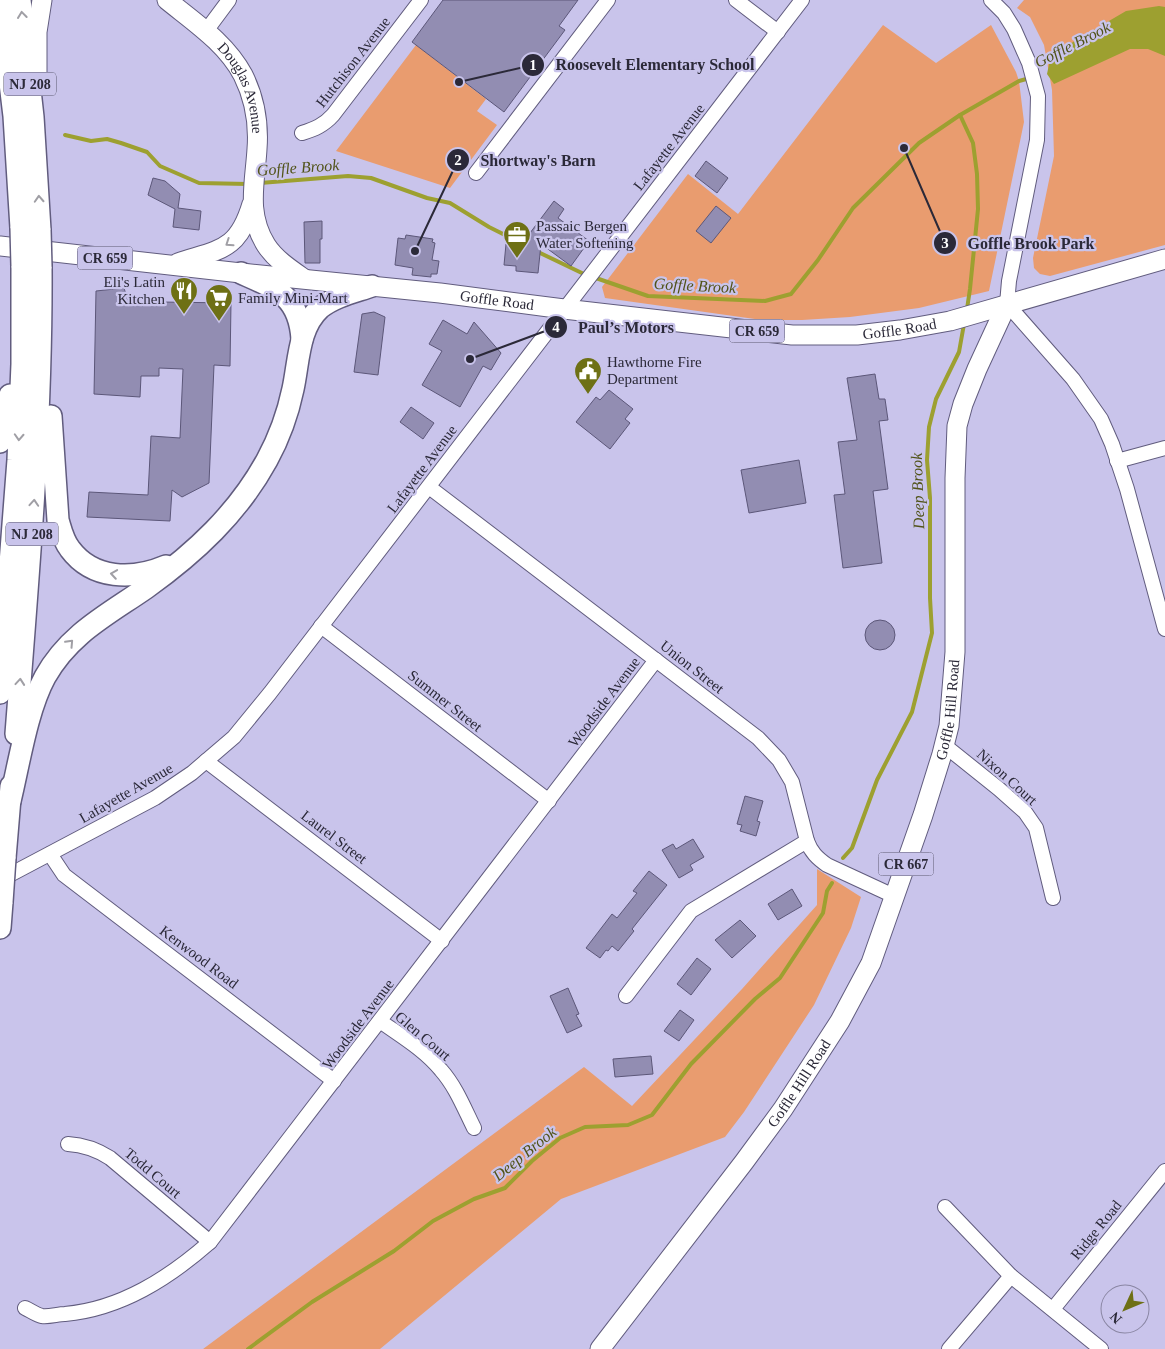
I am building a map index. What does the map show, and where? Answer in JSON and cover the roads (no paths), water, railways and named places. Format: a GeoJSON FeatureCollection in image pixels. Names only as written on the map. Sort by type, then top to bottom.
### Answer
{"type":"FeatureCollection","features":[{"type":"Feature","properties":{"kind":"highway","name":"NJ 208"},"geometry":{"type":"LineString","coordinates":[[0,0],[30,229],[31,266],[41,367],[36,472],[0,928]]}},
{"type":"Feature","properties":{"kind":"highway","name":"NJ 208"},"geometry":{"type":"LineString","coordinates":[[20,0],[37,168],[30,229]]}},
{"type":"Feature","properties":{"kind":"highway"},"geometry":{"type":"LineString","coordinates":[[0,111],[30,229]]}},
{"type":"Feature","properties":{"kind":"highway","name":"NJ 208"},"geometry":{"type":"LineString","coordinates":[[0,693],[18,450],[22,364],[31,266]]}},
{"type":"Feature","properties":{"kind":"highway"},"geometry":{"type":"LineString","coordinates":[[0,442],[31,266]]}},
{"type":"Feature","properties":{"kind":"highway"},"geometry":{"type":"LineString","coordinates":[[31,266],[56,501],[62,535],[69,548],[91,568],[106,574],[123,576],[156,570],[192,551]]}},
{"type":"Feature","properties":{"kind":"highway"},"geometry":{"type":"LineString","coordinates":[[10,801],[35,701],[45,676],[55,662],[85,629],[152,583],[192,551],[228,517],[257,479],[268,458],[286,415],[302,339],[301,323],[296,310],[288,299],[276,289],[242,273]]}},
{"type":"Feature","properties":{"kind":"highway"},"geometry":{"type":"LineString","coordinates":[[302,339],[312,318],[329,302],[343,295],[372,286]]}},
{"type":"Feature","properties":{"kind":"main road"},"geometry":{"type":"LineString","coordinates":[[37,168],[37,52],[39,14],[42,0]]}},
{"type":"Feature","properties":{"kind":"main road","name":"Douglas Avenue"},"geometry":{"type":"LineString","coordinates":[[167,0],[206,31],[232,58],[250,91],[257,129],[254,190]]}},
{"type":"Feature","properties":{"kind":"main road"},"geometry":{"type":"LineString","coordinates":[[173,264],[220,249],[237,238],[242,230],[254,190]]}},
{"type":"Feature","properties":{"kind":"main road"},"geometry":{"type":"LineString","coordinates":[[254,190],[257,224],[267,246],[277,258],[304,278]]}},
{"type":"Feature","properties":{"kind":"main road","name":"Goffle Road"},"geometry":{"type":"LineString","coordinates":[[0,246],[242,273],[304,278],[792,335],[857,335],[900,330],[950,320],[1165,259]]}},
{"type":"Feature","properties":{"kind":"main road","name":"Goffle Hill Road"},"geometry":{"type":"LineString","coordinates":[[600,1349],[783,1109],[840,1021],[871,963],[923,814],[944,745],[952,705],[955,652],[956,426],[976,369],[1007,304]]}},
{"type":"Feature","properties":{"kind":"street"},"geometry":{"type":"LineString","coordinates":[[206,31],[229,0]]}},
{"type":"Feature","properties":{"kind":"street","name":"Hutchison Avenue"},"geometry":{"type":"LineString","coordinates":[[302,133],[314,130],[333,115],[420,0]]}},
{"type":"Feature","properties":{"kind":"street"},"geometry":{"type":"LineString","coordinates":[[476,173],[608,0]]}},
{"type":"Feature","properties":{"kind":"street"},"geometry":{"type":"LineString","coordinates":[[736,0],[778,32]]}},
{"type":"Feature","properties":{"kind":"street","name":"Lafayette Avenue"},"geometry":{"type":"LineString","coordinates":[[0,880],[155,798],[192,773],[234,738],[429,488],[802,0]]}},
{"type":"Feature","properties":{"kind":"street","name":"Goffle Hill Road"},"geometry":{"type":"LineString","coordinates":[[991,0],[1014,29],[1029,63],[1038,96],[1037,140],[1009,281],[1007,304]]}},
{"type":"Feature","properties":{"kind":"street"},"geometry":{"type":"LineString","coordinates":[[1007,304],[1074,379],[1101,419],[1117,461],[1164,622]]}},
{"type":"Feature","properties":{"kind":"street"},"geometry":{"type":"LineString","coordinates":[[1117,461],[1165,448]]}},
{"type":"Feature","properties":{"kind":"street","name":"Union Street"},"geometry":{"type":"LineString","coordinates":[[429,488],[758,738],[779,760],[792,782],[807,841],[817,858],[827,865],[894,896]]}},
{"type":"Feature","properties":{"kind":"street","name":"Summer Street"},"geometry":{"type":"LineString","coordinates":[[321,626],[549,801]]}},
{"type":"Feature","properties":{"kind":"street","name":"Woodside Avenue"},"geometry":{"type":"LineString","coordinates":[[25,1308],[43,1316],[76,1313],[99,1308],[139,1292],[159,1281],[210,1242],[656,660]]}},
{"type":"Feature","properties":{"kind":"street","name":"Nixon Court"},"geometry":{"type":"LineString","coordinates":[[944,745],[1025,812],[1036,828],[1053,898]]}},
{"type":"Feature","properties":{"kind":"street","name":"Laurel Street"},"geometry":{"type":"LineString","coordinates":[[206,761],[442,941]]}},
{"type":"Feature","properties":{"kind":"street"},"geometry":{"type":"LineString","coordinates":[[626,996],[691,911],[807,841]]}},
{"type":"Feature","properties":{"kind":"street","name":"Kenwood Road"},"geometry":{"type":"LineString","coordinates":[[50,854],[64,875],[334,1081]]}},
{"type":"Feature","properties":{"kind":"street","name":"Glen Court"},"geometry":{"type":"LineString","coordinates":[[380,1021],[415,1045],[440,1069],[458,1095],[474,1128]]}},
{"type":"Feature","properties":{"kind":"street","name":"Todd Court"},"geometry":{"type":"LineString","coordinates":[[68,1144],[96,1149],[110,1158],[210,1242]]}},
{"type":"Feature","properties":{"kind":"street","name":"Ridge Road"},"geometry":{"type":"LineString","coordinates":[[1052,1309],[1165,1171]]}},
{"type":"Feature","properties":{"kind":"street"},"geometry":{"type":"LineString","coordinates":[[945,1207],[1011,1276],[1101,1349]]}},
{"type":"Feature","properties":{"kind":"street"},"geometry":{"type":"LineString","coordinates":[[949,1349],[1011,1276]]}},
{"type":"Feature","properties":{"kind":"water"},"geometry":{"type":"Polygon","coordinates":[[[1159,6],[1165,7],[1165,56],[1148,49],[1130,49],[1054,84],[1047,74],[1051,55],[1126,11],[1159,6]]]}},
{"type":"Feature","properties":{"kind":"waterway","name":"Goffle Brook"},"geometry":{"type":"LineString","coordinates":[[593,277],[648,296],[765,301],[791,294],[818,260],[853,208],[919,143],[960,115],[1019,81],[1030,78]]}},
{"type":"Feature","properties":{"kind":"waterway","name":"Deep Brook"},"geometry":{"type":"LineString","coordinates":[[960,115],[973,143],[977,174],[978,209],[967,309]]}},
{"type":"Feature","properties":{"kind":"waterway","name":"Goffle Brook"},"geometry":{"type":"LineString","coordinates":[[65,135],[91,141],[107,139],[147,152],[160,166],[199,183],[248,184]]}},
{"type":"Feature","properties":{"kind":"waterway","name":"Goffle Brook"},"geometry":{"type":"LineString","coordinates":[[260,183],[348,176],[371,178],[427,198],[450,203],[489,227],[525,245]]}},
{"type":"Feature","properties":{"kind":"waterway","name":"Goffle Brook"},"geometry":{"type":"LineString","coordinates":[[536,251],[586,275]]}},
{"type":"Feature","properties":{"kind":"waterway","name":"Deep Brook"},"geometry":{"type":"LineString","coordinates":[[843,858],[852,848],[877,780],[912,712],[932,633],[930,498],[927,460],[929,427],[936,399],[959,352],[964,324]]}},
{"type":"Feature","properties":{"kind":"waterway","name":"Deep Brook"},"geometry":{"type":"LineString","coordinates":[[248,1349],[312,1302],[394,1251],[433,1221],[474,1199],[505,1188],[532,1161],[560,1138],[585,1127],[628,1125],[652,1115],[691,1064],[755,999],[780,978],[823,913],[827,891],[832,883]]}},
{"type":"Feature","properties":{"kind":"place","name":"Roosevelt Elementary School"},"geometry":{"type":"Point","coordinates":[459,82]}},
{"type":"Feature","properties":{"kind":"place","name":"Goffle Brook Park"},"geometry":{"type":"Point","coordinates":[904,148]}},
{"type":"Feature","properties":{"kind":"place","name":"Shortway's Barn"},"geometry":{"type":"Point","coordinates":[415,251]}},
{"type":"Feature","properties":{"kind":"place","name":"Passaic Bergen Water Softening"},"geometry":{"type":"Point","coordinates":[517,259]}},
{"type":"Feature","properties":{"kind":"place","name":"Eli's Latin Kitchen"},"geometry":{"type":"Point","coordinates":[184,315]}},
{"type":"Feature","properties":{"kind":"place","name":"Family Mini-Mart"},"geometry":{"type":"Point","coordinates":[219,322]}},
{"type":"Feature","properties":{"kind":"place","name":"Paul’s Motors"},"geometry":{"type":"Point","coordinates":[470,359]}},
{"type":"Feature","properties":{"kind":"place","name":"Hawthorne Fire Department"},"geometry":{"type":"Point","coordinates":[588,395]}}]}
